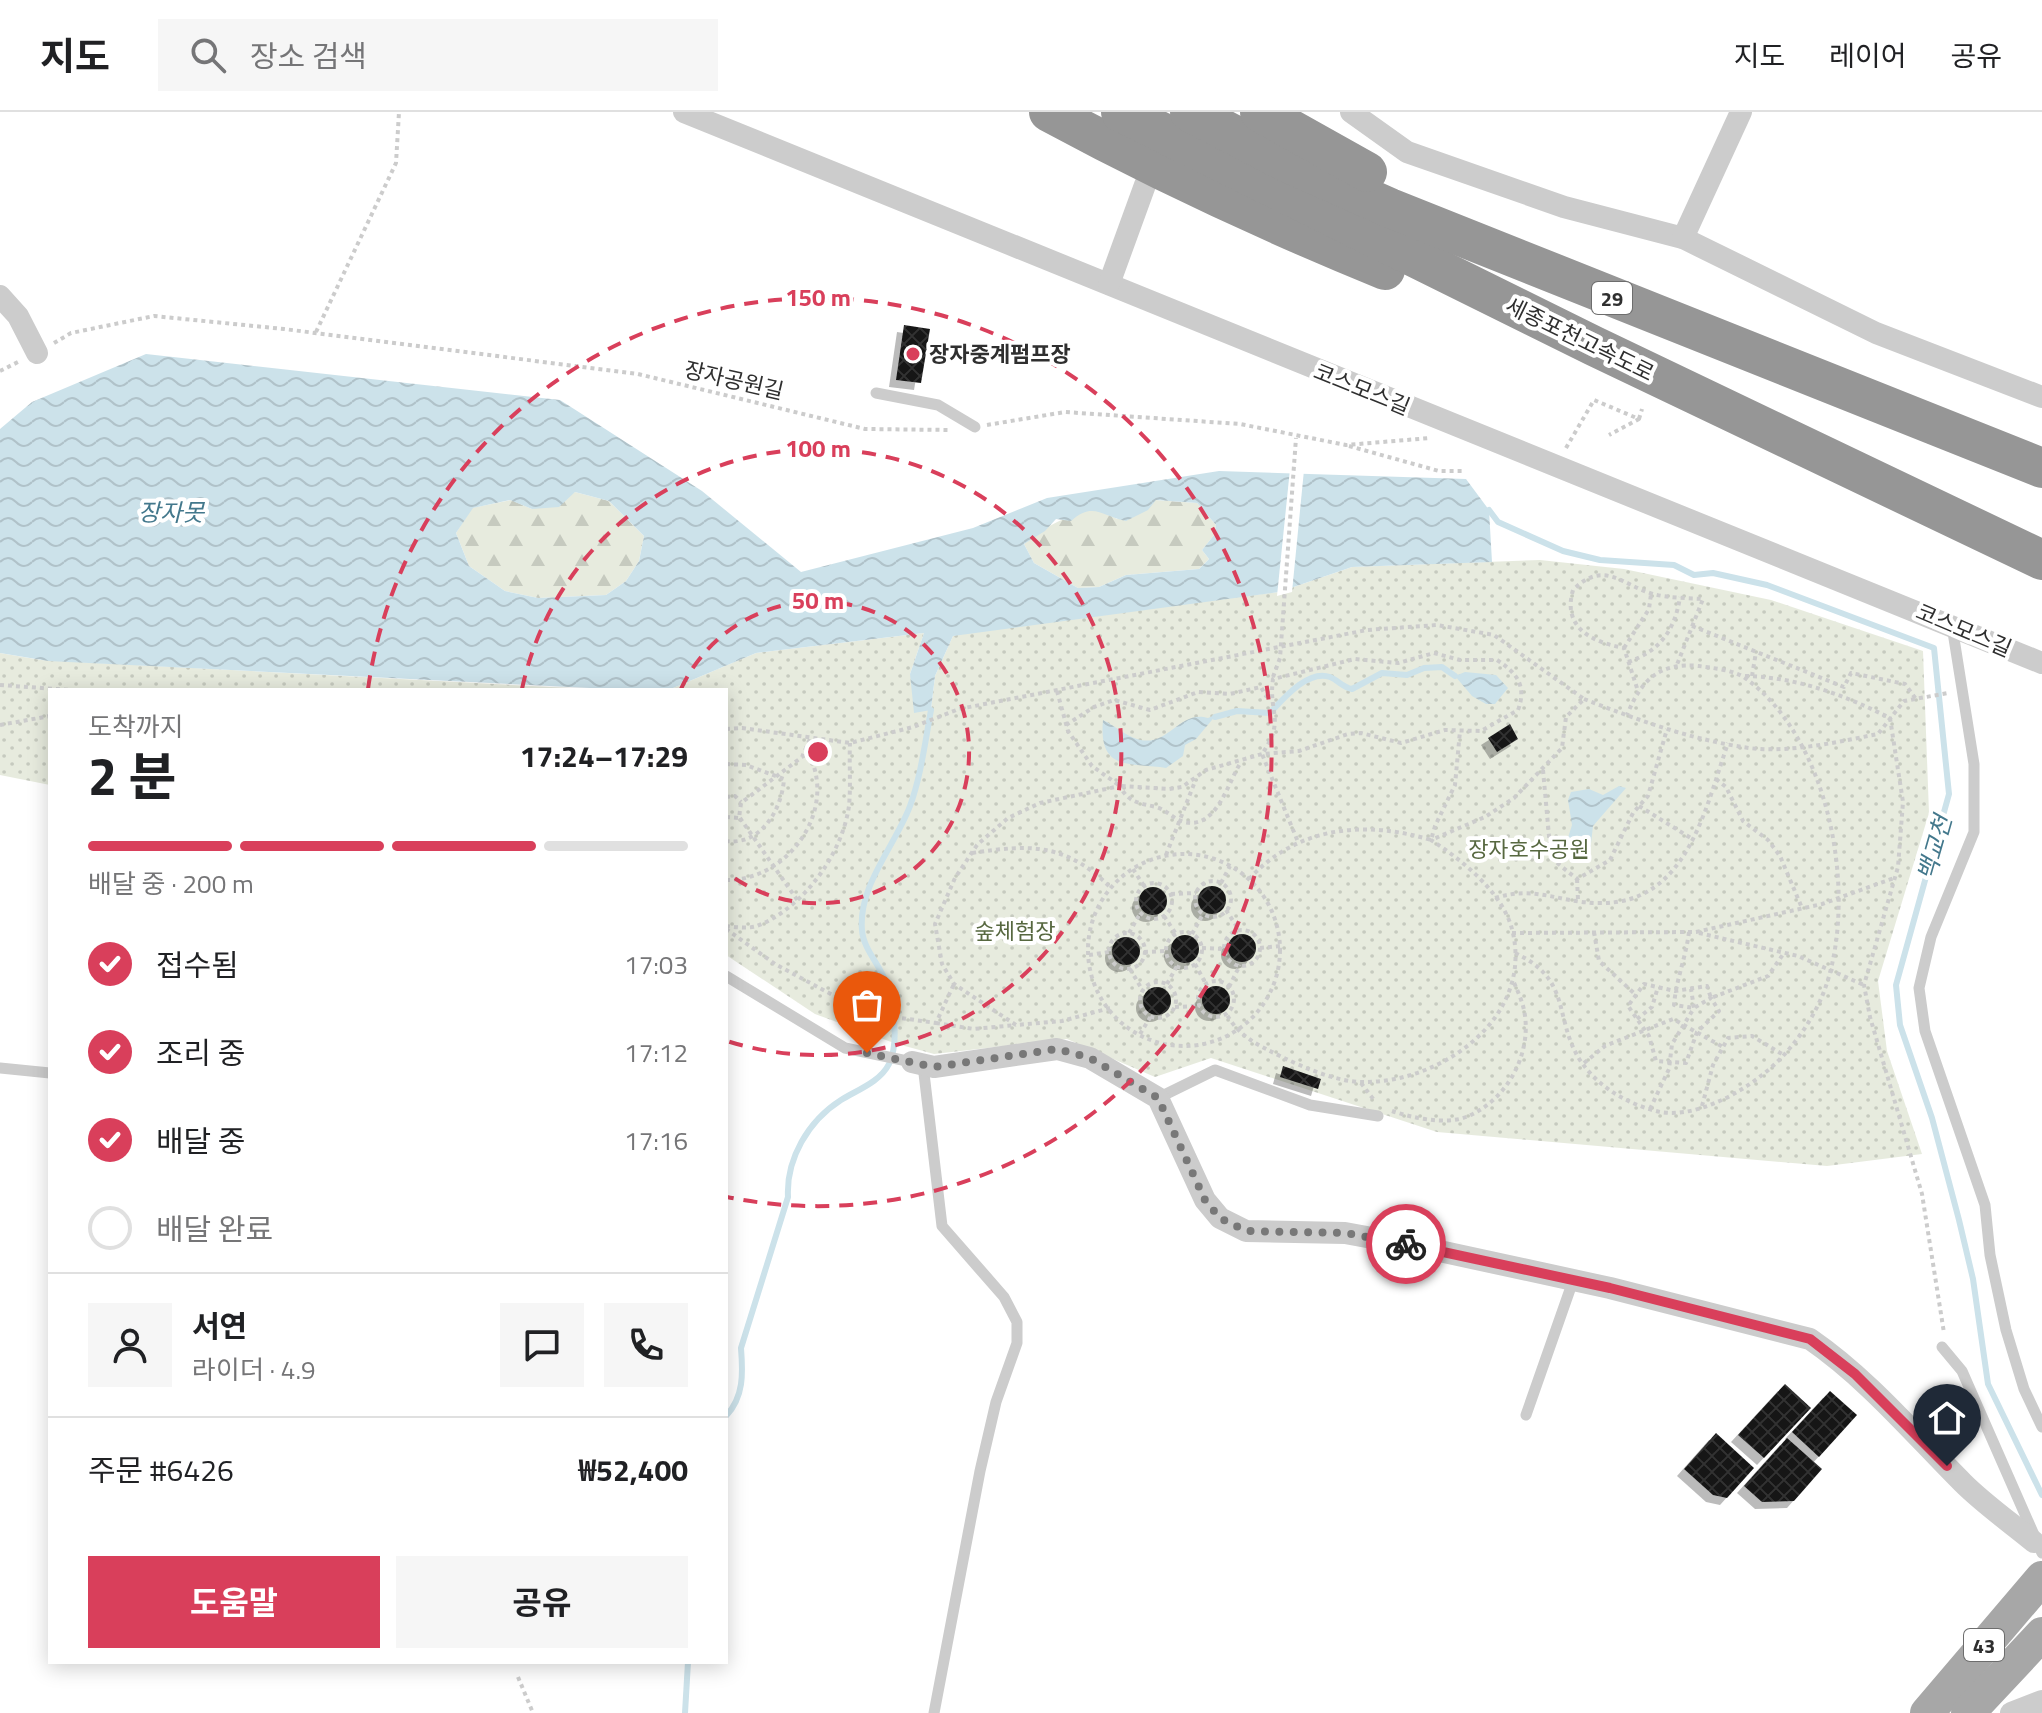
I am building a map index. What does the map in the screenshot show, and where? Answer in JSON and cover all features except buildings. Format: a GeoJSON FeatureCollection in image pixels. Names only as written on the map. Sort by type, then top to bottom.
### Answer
{"type":"FeatureCollection","features":[{"type":"Feature","properties":{"kind":"highway"},"geometry":{"type":"LineString","coordinates":[[1049,112],[1132,157],[1281,227],[1438,292],[1594,346]]}},
{"type":"Feature","properties":{"kind":"highway","name":"세종포천고속도로"},"geometry":{"type":"LineString","coordinates":[[1121,112],[1594,346],[2042,560]]}},
{"type":"Feature","properties":{"kind":"highway","name":"세종포천고속도로"},"geometry":{"type":"LineString","coordinates":[[1190,112],[1284,161],[1390,208],[2042,468]]}},
{"type":"Feature","properties":{"kind":"highway"},"geometry":{"type":"LineString","coordinates":[[1260,112],[1411,195],[1564,267],[1620,301]]}},
{"type":"Feature","properties":{"kind":"main road","name":"43"},"geometry":{"type":"LineString","coordinates":[[1927,1713],[2042,1578]]}},
{"type":"Feature","properties":{"kind":"main road","name":"43"},"geometry":{"type":"LineString","coordinates":[[1968,1713],[2042,1634]]}},
{"type":"Feature","properties":{"kind":"street","name":"코스모스길"},"geometry":{"type":"LineString","coordinates":[[684,112],[2042,663]]}},
{"type":"Feature","properties":{"kind":"street"},"geometry":{"type":"LineString","coordinates":[[1351,112],[1407,152],[1564,207],[1683,238],[1876,333],[2041,396]]}},
{"type":"Feature","properties":{"kind":"street"},"geometry":{"type":"LineString","coordinates":[[1683,238],[1741,112]]}},
{"type":"Feature","properties":{"kind":"street"},"geometry":{"type":"LineString","coordinates":[[1109,284],[1145,185]]}},
{"type":"Feature","properties":{"kind":"street"},"geometry":{"type":"LineString","coordinates":[[0,296],[18,316],[37,353]]}},
{"type":"Feature","properties":{"kind":"street"},"geometry":{"type":"LineString","coordinates":[[917,1063],[934,1067],[1057,1049],[1090,1058],[1158,1098],[1205,1200],[1220,1218],[1246,1231],[1345,1233],[1573,1281],[1810,1339],[1836,1357],[1911,1427],[1965,1485],[2038,1548]]}},
{"type":"Feature","properties":{"kind":"street"},"geometry":{"type":"LineString","coordinates":[[2011,1713],[2042,1701]]}},
{"type":"Feature","properties":{"kind":"lane"},"geometry":{"type":"LineString","coordinates":[[876,393],[938,405],[975,427]]}},
{"type":"Feature","properties":{"kind":"lane"},"geometry":{"type":"LineString","coordinates":[[1952,624],[1974,764],[1974,832],[1931,937],[1919,988],[1925,1031],[1985,1205],[1990,1255],[2006,1330],[2024,1389],[2042,1427]]}},
{"type":"Feature","properties":{"kind":"lane"},"geometry":{"type":"LineString","coordinates":[[728,977],[845,1048],[917,1063],[942,1226],[1004,1297],[1017,1322],[1017,1343],[996,1402],[980,1471],[934,1713]]}},
{"type":"Feature","properties":{"kind":"lane"},"geometry":{"type":"LineString","coordinates":[[0,1068],[48,1073]]}},
{"type":"Feature","properties":{"kind":"lane"},"geometry":{"type":"LineString","coordinates":[[1158,1098],[1215,1070],[1310,1105],[1382,1112]]}},
{"type":"Feature","properties":{"kind":"lane"},"geometry":{"type":"LineString","coordinates":[[1526,1415],[1573,1281]]}},
{"type":"Feature","properties":{"kind":"lane"},"geometry":{"type":"LineString","coordinates":[[1942,1347],[1962,1371],[2018,1493],[2038,1548]]}},
{"type":"Feature","properties":{"kind":"path"},"geometry":{"type":"LineString","coordinates":[[316,332],[396,163],[395,135],[399,112]]}},
{"type":"Feature","properties":{"kind":"path","name":"장자공원길"},"geometry":{"type":"LineString","coordinates":[[0,371],[71,333],[154,316],[316,332],[638,374],[865,429],[944,431],[1065,412],[1240,424],[1296,438],[1346,445],[1404,442],[1468,432]]}},
{"type":"Feature","properties":{"kind":"path"},"geometry":{"type":"LineString","coordinates":[[1561,457],[1594,400],[1639,419]]}},
{"type":"Feature","properties":{"kind":"path"},"geometry":{"type":"LineString","coordinates":[[1609,435],[1639,419],[1642,409]]}},
{"type":"Feature","properties":{"kind":"path"},"geometry":{"type":"LineString","coordinates":[[1262,754],[1273,738],[1278,719],[1271,694],[1280,658],[1278,648],[1296,438]]}},
{"type":"Feature","properties":{"kind":"path"},"geometry":{"type":"LineString","coordinates":[[1346,445],[1439,471],[1463,471]]}},
{"type":"Feature","properties":{"kind":"path"},"geometry":{"type":"LineString","coordinates":[[1624,648],[1601,644],[1582,633],[1571,616],[1573,590],[1590,578],[1607,575],[1651,594],[1703,599],[1676,667]]}},
{"type":"Feature","properties":{"kind":"path"},"geometry":{"type":"LineString","coordinates":[[1637,690],[1624,648],[1649,609],[1651,594]]}},
{"type":"Feature","properties":{"kind":"path"},"geometry":{"type":"LineString","coordinates":[[1628,662],[1657,647],[1673,629],[1680,597]]}},
{"type":"Feature","properties":{"kind":"path"},"geometry":{"type":"LineString","coordinates":[[728,729],[742,728],[850,743],[913,727],[959,709],[1367,630],[1437,625],[1494,635],[1584,699],[1667,729],[1752,748],[1800,746],[1878,734],[1904,701],[1947,693]]}},
{"type":"Feature","properties":{"kind":"path"},"geometry":{"type":"LineString","coordinates":[[1692,626],[1844,687],[1851,673],[1905,684],[1916,699]]}},
{"type":"Feature","properties":{"kind":"path"},"geometry":{"type":"LineString","coordinates":[[1752,676],[1756,652]]}},
{"type":"Feature","properties":{"kind":"path"},"geometry":{"type":"LineString","coordinates":[[1016,1025],[954,984],[942,964],[935,924],[955,878],[972,853],[1008,818],[1040,803],[1120,786],[1182,787],[1206,770],[1262,754],[1299,751],[1348,734],[1361,733],[1401,743],[1434,732],[1481,731],[1518,710],[1523,696],[1520,681],[1497,660],[1460,660],[1434,653],[1398,663],[1355,659],[1273,679]]}},
{"type":"Feature","properties":{"kind":"path"},"geometry":{"type":"LineString","coordinates":[[1627,715],[1637,690],[1661,671],[1676,667],[1711,668],[1744,676],[1786,679],[1832,692],[1890,718]]}},
{"type":"Feature","properties":{"kind":"path"},"geometry":{"type":"LineString","coordinates":[[1515,953],[1532,961],[1546,975],[1558,996],[1570,1038],[1584,1064],[1602,1085],[1650,1109],[1682,1111],[1702,1106],[1754,1081],[1783,1055],[1816,1009],[1830,970],[1839,898],[1826,804],[1787,722],[1744,676]]}},
{"type":"Feature","properties":{"kind":"path"},"geometry":{"type":"LineString","coordinates":[[0,685],[48,690]]}},
{"type":"Feature","properties":{"kind":"path"},"geometry":{"type":"LineString","coordinates":[[1066,725],[1094,707],[1114,700],[1150,710],[1198,692],[1230,694],[1261,687],[1266,696],[1271,694]]}},
{"type":"Feature","properties":{"kind":"path"},"geometry":{"type":"LineString","coordinates":[[1057,691],[1066,725],[1092,766],[1120,786],[1125,795],[1136,803],[1164,809],[1179,820],[1194,823],[1209,816],[1219,804],[1241,761]]}},
{"type":"Feature","properties":{"kind":"path"},"geometry":{"type":"LineString","coordinates":[[1431,840],[1485,817],[1514,798],[1562,748],[1566,717],[1584,699]]}},
{"type":"Feature","properties":{"kind":"path"},"geometry":{"type":"LineString","coordinates":[[0,725],[48,716]]}},
{"type":"Feature","properties":{"kind":"path"},"geometry":{"type":"LineString","coordinates":[[1890,718],[1903,802],[1894,878],[1864,985],[1870,1017],[1922,1194],[1944,1331],[1942,1347]]}},
{"type":"Feature","properties":{"kind":"path"},"geometry":{"type":"LineString","coordinates":[[1577,879],[1610,860],[1639,806],[1648,796],[1667,729]]}},
{"type":"Feature","properties":{"kind":"path"},"geometry":{"type":"LineString","coordinates":[[1431,840],[1455,785],[1460,731]]}},
{"type":"Feature","properties":{"kind":"path"},"geometry":{"type":"LineString","coordinates":[[798,901],[739,818],[741,803],[807,751],[810,738]]}},
{"type":"Feature","properties":{"kind":"path"},"geometry":{"type":"LineString","coordinates":[[728,928],[755,927],[798,901],[839,838],[848,807],[850,743]]}},
{"type":"Feature","properties":{"kind":"path"},"geometry":{"type":"LineString","coordinates":[[1495,898],[1518,891],[1599,903],[1626,901],[1653,889],[1676,870],[1694,840],[1728,743]]}},
{"type":"Feature","properties":{"kind":"path"},"geometry":{"type":"LineString","coordinates":[[728,880],[753,879],[774,867],[794,848],[813,814],[819,787],[818,773],[807,751]]}},
{"type":"Feature","properties":{"kind":"path"},"geometry":{"type":"LineString","coordinates":[[1262,754],[1298,842]]}},
{"type":"Feature","properties":{"kind":"path"},"geometry":{"type":"LineString","coordinates":[[728,764],[746,765],[784,779],[779,805],[769,821],[752,836],[738,842],[728,841]]}},
{"type":"Feature","properties":{"kind":"path"},"geometry":{"type":"LineString","coordinates":[[1543,770],[1551,858],[1577,879],[1578,900]]}},
{"type":"Feature","properties":{"kind":"path"},"geometry":{"type":"LineString","coordinates":[[1166,855],[1197,776]]}},
{"type":"Feature","properties":{"kind":"path"},"geometry":{"type":"LineString","coordinates":[[1716,779],[1726,787],[1743,821],[1768,840],[1780,856],[1802,908]]}},
{"type":"Feature","properties":{"kind":"path"},"geometry":{"type":"LineString","coordinates":[[728,797],[735,796],[741,803]]}},
{"type":"Feature","properties":{"kind":"path"},"geometry":{"type":"LineString","coordinates":[[1639,806],[1694,840]]}},
{"type":"Feature","properties":{"kind":"path"},"geometry":{"type":"LineString","coordinates":[[728,817],[739,818]]}},
{"type":"Feature","properties":{"kind":"path"},"geometry":{"type":"LineString","coordinates":[[1226,1013],[1236,1031],[1301,1066],[1361,1083],[1399,1078],[1437,1066],[1466,1048],[1495,1017],[1512,979],[1515,953],[1512,933],[1495,898],[1450,852],[1431,840],[1403,831],[1340,829],[1280,850],[1248,879]]}},
{"type":"Feature","properties":{"kind":"path"},"geometry":{"type":"LineString","coordinates":[[972,853],[1013,847],[1041,848],[1068,855],[1091,868],[1111,888]]}},
{"type":"Feature","properties":{"kind":"path"},"geometry":{"type":"LineString","coordinates":[[1166,855],[1202,855],[1230,866],[1258,887],[1275,916],[1280,946],[1276,981],[1260,1009],[1236,1031],[1207,1043],[1177,1046],[1140,1034],[1121,1022],[1101,998],[1090,969],[1088,939],[1096,909],[1111,888],[1133,869],[1166,855]]}},
{"type":"Feature","properties":{"kind":"path"},"geometry":{"type":"LineString","coordinates":[[1221,883],[1230,866]]}},
{"type":"Feature","properties":{"kind":"path"},"geometry":{"type":"LineString","coordinates":[[1133,869],[1144,886]]}},
{"type":"Feature","properties":{"kind":"path"},"geometry":{"type":"LineString","coordinates":[[1512,933],[1696,932],[1839,898],[1894,878]]}},
{"type":"Feature","properties":{"kind":"path"},"geometry":{"type":"LineString","coordinates":[[1144,886],[1157,883],[1171,894],[1196,893]]}},
{"type":"Feature","properties":{"kind":"path"},"geometry":{"type":"LineString","coordinates":[[1204,883],[1221,883],[1230,897],[1226,910],[1214,917],[1203,914],[1195,904],[1196,893],[1204,883]]}},
{"type":"Feature","properties":{"kind":"path"},"geometry":{"type":"LineString","coordinates":[[1144,886],[1137,900],[1141,912],[1150,918],[1163,916],[1172,904],[1171,894]]}},
{"type":"Feature","properties":{"kind":"path"},"geometry":{"type":"LineString","coordinates":[[1226,910],[1239,930],[1255,935],[1260,948],[1254,961],[1240,965],[1228,958],[1225,949],[1229,936],[1239,930]]}},
{"type":"Feature","properties":{"kind":"path"},"geometry":{"type":"LineString","coordinates":[[1109,952],[1114,939],[1129,933],[1141,912]]}},
{"type":"Feature","properties":{"kind":"path"},"geometry":{"type":"LineString","coordinates":[[1192,934],[1203,914]]}},
{"type":"Feature","properties":{"kind":"path"},"geometry":{"type":"LineString","coordinates":[[1163,916],[1176,934]]}},
{"type":"Feature","properties":{"kind":"path"},"geometry":{"type":"LineString","coordinates":[[728,929],[775,964],[824,993],[879,1015],[974,1029],[1062,1021],[1110,1008]]}},
{"type":"Feature","properties":{"kind":"path"},"geometry":{"type":"LineString","coordinates":[[1594,932],[1599,961],[1636,995]]}},
{"type":"Feature","properties":{"kind":"path"},"geometry":{"type":"LineString","coordinates":[[1673,1019],[1675,991],[1685,964],[1689,932]]}},
{"type":"Feature","properties":{"kind":"path"},"geometry":{"type":"LineString","coordinates":[[1696,932],[1784,953],[1864,985]]}},
{"type":"Feature","properties":{"kind":"path"},"geometry":{"type":"LineString","coordinates":[[1109,952],[1117,965],[1130,968],[1139,964],[1144,952],[1140,939],[1129,933]]}},
{"type":"Feature","properties":{"kind":"path"},"geometry":{"type":"LineString","coordinates":[[1176,934],[1192,934]]}},
{"type":"Feature","properties":{"kind":"path"},"geometry":{"type":"LineString","coordinates":[[1167,951],[1176,934]]}},
{"type":"Feature","properties":{"kind":"path"},"geometry":{"type":"LineString","coordinates":[[1192,934],[1202,948]]}},
{"type":"Feature","properties":{"kind":"path"},"geometry":{"type":"LineString","coordinates":[[1260,948],[1280,946]]}},
{"type":"Feature","properties":{"kind":"path"},"geometry":{"type":"LineString","coordinates":[[1202,948],[1225,949]]}},
{"type":"Feature","properties":{"kind":"path"},"geometry":{"type":"LineString","coordinates":[[1195,964],[1202,948]]}},
{"type":"Feature","properties":{"kind":"path"},"geometry":{"type":"LineString","coordinates":[[1144,952],[1167,951]]}},
{"type":"Feature","properties":{"kind":"path"},"geometry":{"type":"LineString","coordinates":[[1167,951],[1177,966]]}},
{"type":"Feature","properties":{"kind":"path"},"geometry":{"type":"LineString","coordinates":[[1089,955],[1109,952]]}},
{"type":"Feature","properties":{"kind":"path"},"geometry":{"type":"LineString","coordinates":[[1650,1109],[1670,1062],[1672,1044],[1694,1008],[1711,998],[1768,976],[1784,953]]}},
{"type":"Feature","properties":{"kind":"path"},"geometry":{"type":"LineString","coordinates":[[1177,966],[1195,964]]}},
{"type":"Feature","properties":{"kind":"path"},"geometry":{"type":"LineString","coordinates":[[1195,964],[1206,984]]}},
{"type":"Feature","properties":{"kind":"path"},"geometry":{"type":"LineString","coordinates":[[1130,968],[1143,991],[1141,1005],[1151,1016],[1166,1016],[1175,1007],[1200,1006],[1212,1016],[1226,1013],[1233,1002],[1229,987],[1240,965]]}},
{"type":"Feature","properties":{"kind":"path"},"geometry":{"type":"LineString","coordinates":[[1167,984],[1177,966]]}},
{"type":"Feature","properties":{"kind":"path"},"geometry":{"type":"LineString","coordinates":[[1382,1112],[1439,1120],[1465,1118],[1503,1090],[1515,1075],[1523,1052],[1526,1026],[1524,1009],[1512,979]]}},
{"type":"Feature","properties":{"kind":"path"},"geometry":{"type":"LineString","coordinates":[[1200,1006],[1200,992],[1206,984],[1219,981],[1229,987]]}},
{"type":"Feature","properties":{"kind":"path"},"geometry":{"type":"LineString","coordinates":[[1143,991],[1155,983],[1167,984],[1174,992],[1175,1007]]}},
{"type":"Feature","properties":{"kind":"path"},"geometry":{"type":"LineString","coordinates":[[936,1023],[954,984]]}},
{"type":"Feature","properties":{"kind":"path"},"geometry":{"type":"LineString","coordinates":[[1644,984],[1658,987],[1675,991],[1707,986],[1719,1011],[1697,1032],[1686,1063],[1656,1061],[1646,1032],[1628,1006],[1644,984]]}},
{"type":"Feature","properties":{"kind":"path"},"geometry":{"type":"LineString","coordinates":[[1637,1019],[1652,1007],[1658,987]]}},
{"type":"Feature","properties":{"kind":"path"},"geometry":{"type":"LineString","coordinates":[[1691,989],[1694,1008]]}},
{"type":"Feature","properties":{"kind":"path"},"geometry":{"type":"LineString","coordinates":[[1674,1005],[1694,1008]]}},
{"type":"Feature","properties":{"kind":"path"},"geometry":{"type":"LineString","coordinates":[[1140,1034],[1151,1016]]}},
{"type":"Feature","properties":{"kind":"path"},"geometry":{"type":"LineString","coordinates":[[1584,1064],[1605,1046],[1673,1019]]}},
{"type":"Feature","properties":{"kind":"path"},"geometry":{"type":"LineString","coordinates":[[1673,1019],[1684,1028],[1723,1047]]}},
{"type":"Feature","properties":{"kind":"path"},"geometry":{"type":"LineString","coordinates":[[1702,1106],[1713,1065],[1728,1038],[1743,1034],[1783,1055]]}},
{"type":"Feature","properties":{"kind":"path"},"geometry":{"type":"LineString","coordinates":[[1361,1083],[1376,1102]]}},
{"type":"Feature","properties":{"kind":"path"},"geometry":{"type":"LineString","coordinates":[[518,1677],[533,1713]]}},
{"type":"Feature","properties":{"kind":"green space"},"geometry":{"type":"Polygon","coordinates":[[[575,492],[609,501],[644,536],[639,561],[626,581],[606,595],[538,598],[505,591],[469,566],[456,533],[472,508],[511,500],[532,509],[575,492]]]}},
{"type":"Feature","properties":{"kind":"green space"},"geometry":{"type":"Polygon","coordinates":[[[1155,500],[1197,503],[1216,525],[1214,535],[1202,550],[1209,559],[1199,569],[1126,575],[1099,587],[1078,588],[1034,563],[1024,544],[1050,526],[1077,514],[1097,508],[1117,519],[1155,500]]]}},
{"type":"Feature","properties":{"kind":"green space","name":"장자호수공원"},"geometry":{"type":"Polygon","coordinates":[[[1540,560],[1624,569],[1771,600],[1923,651],[1929,813],[1878,981],[1887,1051],[1922,1154],[1827,1166],[1437,1132],[1211,1058],[1155,1077],[1067,1039],[934,1054],[815,1014],[728,956],[728,688],[673,688],[756,653],[924,633],[910,674],[931,710],[935,676],[953,636],[974,630],[1279,592],[1352,567],[1540,560]]]}},
{"type":"Feature","properties":{"kind":"green space"},"geometry":{"type":"Polygon","coordinates":[[[0,653],[41,660],[571,688],[48,688],[48,785],[0,775],[0,653]]]}},
{"type":"Feature","properties":{"kind":"water","name":"장자못"},"geometry":{"type":"Polygon","coordinates":[[[146,354],[560,400],[702,491],[801,572],[973,528],[1047,498],[1219,471],[1466,479],[1489,510],[1492,562],[1352,567],[1279,592],[953,636],[935,676],[931,710],[914,713],[910,674],[924,633],[756,653],[673,688],[591,688],[48,661],[0,653],[0,429],[32,402],[146,354]],[[575,492],[559,507],[532,509],[510,500],[473,508],[456,533],[469,566],[505,591],[538,598],[606,595],[626,581],[639,561],[644,536],[609,501],[575,492]],[[1156,500],[1148,510],[1126,521],[1092,511],[1071,521],[1056,519],[1045,531],[1024,544],[1034,563],[1078,588],[1099,587],[1126,575],[1199,569],[1209,559],[1202,550],[1214,535],[1216,525],[1197,503],[1156,500]]]}},
{"type":"Feature","properties":{"kind":"water"},"geometry":{"type":"Polygon","coordinates":[[[1465,672],[1496,675],[1508,688],[1495,704],[1486,704],[1472,696],[1455,676],[1465,672]]]}},
{"type":"Feature","properties":{"kind":"water"},"geometry":{"type":"Polygon","coordinates":[[[1217,714],[1196,739],[1185,745],[1183,756],[1166,768],[1120,762],[1106,749],[1103,720],[1133,738],[1148,741],[1157,739],[1189,719],[1217,714]]]}},
{"type":"Feature","properties":{"kind":"water"},"geometry":{"type":"Polygon","coordinates":[[[1619,786],[1626,788],[1593,826],[1590,852],[1586,855],[1565,847],[1572,825],[1568,800],[1571,792],[1589,789],[1603,795],[1619,786]]]}},
{"type":"Feature","properties":{"kind":"pier"},"geometry":{"type":"Polygon","coordinates":[[[1290,469],[1304,470],[1292,592],[1277,596],[1290,469]]]}},
{"type":"Feature","properties":{"kind":"waterway","name":"백교천"},"geometry":{"type":"LineString","coordinates":[[1489,510],[1498,522],[1563,551],[1600,560],[1674,565],[1694,575],[1713,573],[1767,585],[1934,648],[1949,794],[1896,985],[1900,1025],[1932,1118],[1959,1220],[1973,1279],[1988,1384],[2042,1495]]}},
{"type":"Feature","properties":{"kind":"waterway"},"geometry":{"type":"LineString","coordinates":[[1215,717],[1237,711],[1270,713],[1297,687],[1313,677],[1330,677],[1352,689],[1382,673],[1407,675],[1424,668],[1442,667],[1455,676]]}},
{"type":"Feature","properties":{"kind":"waterway"},"geometry":{"type":"LineString","coordinates":[[728,1414],[739,1393],[741,1348],[788,1197],[795,1155],[819,1119],[841,1100],[880,1076],[892,1055],[895,1033],[891,1000],[885,980],[863,937],[862,914],[871,882],[910,806],[931,710]]}},
{"type":"Feature","properties":{"kind":"waterway"},"geometry":{"type":"LineString","coordinates":[[685,1713],[688,1664]]}},
{"type":"Feature","properties":{"kind":"way so far"},"geometry":{"type":"LineString","coordinates":[[867,1053],[934,1067],[1057,1049],[1090,1058],[1158,1098],[1205,1200],[1220,1218],[1246,1231],[1345,1233],[1406,1244]]}},
{"type":"Feature","properties":{"kind":"place","name":"장자중계펌프장"},"geometry":{"type":"Point","coordinates":[913,354]}},
{"type":"Feature","properties":{"kind":"route"},"geometry":{"type":"LineString","coordinates":[[1406,1244],[1610,1288],[1810,1339],[1855,1374],[1947,1466]]}},
{"type":"Feature","properties":{"kind":"park label","name":"숲체험장"},"geometry":{"type":"Point","coordinates":[1015,931]}}]}
